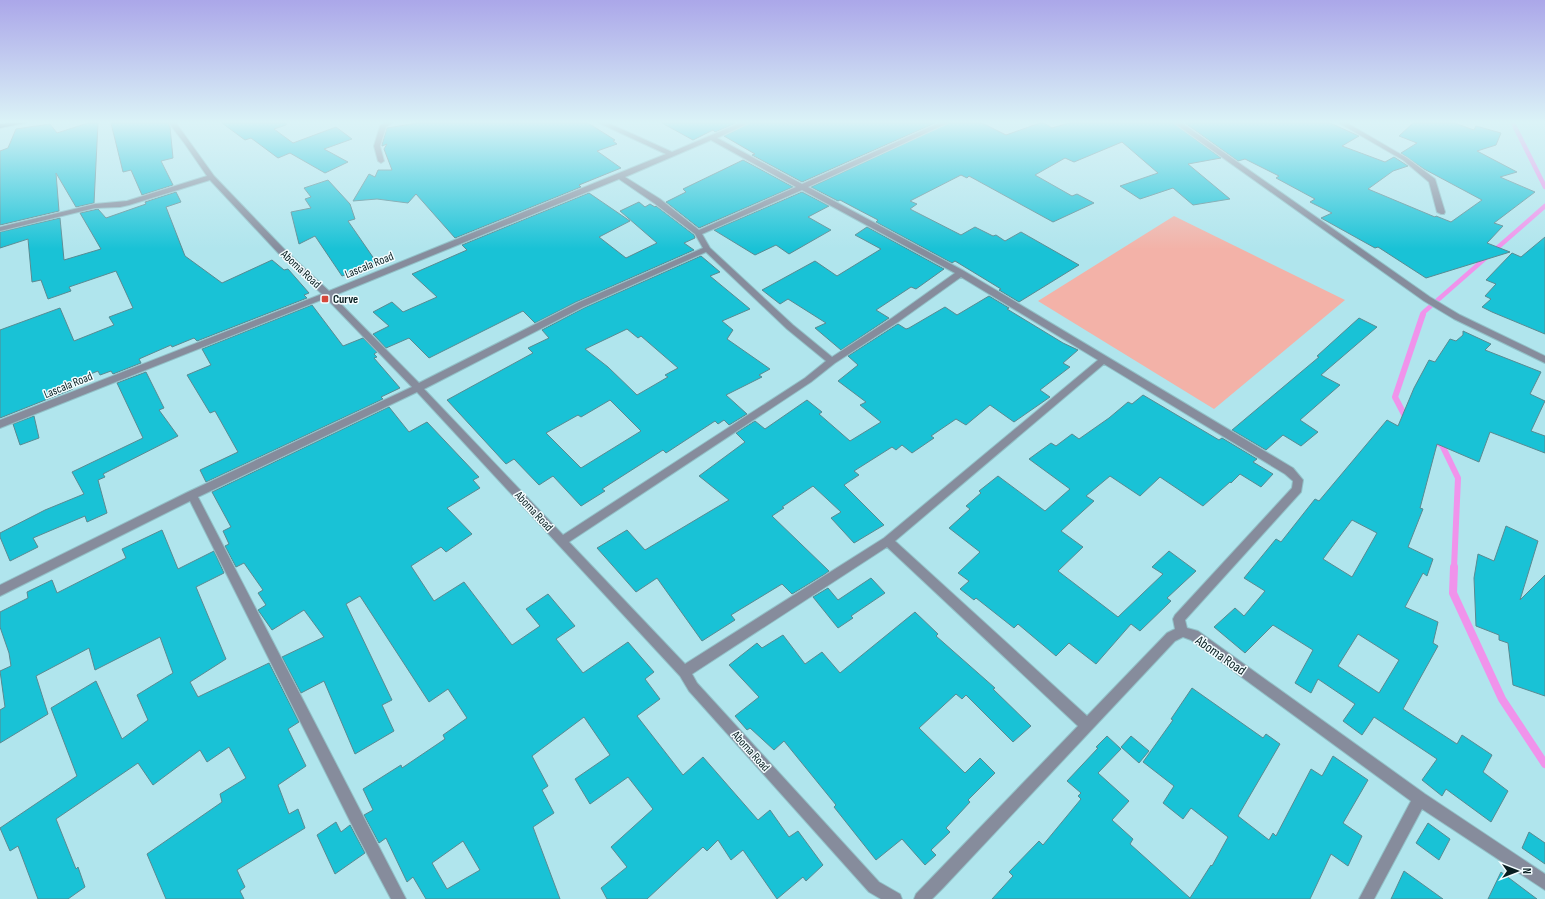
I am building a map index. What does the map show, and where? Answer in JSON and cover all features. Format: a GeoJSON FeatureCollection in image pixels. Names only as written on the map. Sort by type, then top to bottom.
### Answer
{"type":"FeatureCollection","features":[{"type":"Feature","properties":{"kind":"street","name":"Aboma Road"},"geometry":{"type":"LineString","coordinates":[[203,165],[211,177],[284,254],[328,295],[418,388],[684,672],[693,687],[874,887],[895,899]]}},
{"type":"Feature","properties":{"kind":"street","name":"Lascala Road"},"geometry":{"type":"LineString","coordinates":[[0,424],[328,295],[648,165]]}},
{"type":"Feature","properties":{"kind":"street"},"geometry":{"type":"LineString","coordinates":[[760,165],[961,273],[1289,471],[1298,480],[1297,488],[1178,619],[1182,632]]}},
{"type":"Feature","properties":{"kind":"street"},"geometry":{"type":"LineString","coordinates":[[698,233],[852,165]]}},
{"type":"Feature","properties":{"kind":"street"},"geometry":{"type":"LineString","coordinates":[[1237,165],[1427,299],[1457,317],[1545,360]]}},
{"type":"Feature","properties":{"kind":"street"},"geometry":{"type":"LineString","coordinates":[[1413,165],[1432,180],[1441,212]]}},
{"type":"Feature","properties":{"kind":"street"},"geometry":{"type":"LineString","coordinates":[[0,229],[95,206],[129,203],[211,177]]}},
{"type":"Feature","properties":{"kind":"street"},"geometry":{"type":"LineString","coordinates":[[620,177],[657,201],[698,233],[707,249],[790,327],[832,360]]}},
{"type":"Feature","properties":{"kind":"street"},"geometry":{"type":"LineString","coordinates":[[0,591],[192,495],[418,388],[580,305],[707,249]]}},
{"type":"Feature","properties":{"kind":"street"},"geometry":{"type":"LineString","coordinates":[[562,541],[808,380],[832,360],[895,320],[961,273]]}},
{"type":"Feature","properties":{"kind":"street"},"geometry":{"type":"LineString","coordinates":[[684,672],[888,541],[1104,359]]}},
{"type":"Feature","properties":{"kind":"street"},"geometry":{"type":"LineString","coordinates":[[192,495],[360,826],[399,899]]}},
{"type":"Feature","properties":{"kind":"street"},"geometry":{"type":"LineString","coordinates":[[888,541],[1087,725]]}},
{"type":"Feature","properties":{"kind":"street","name":"Aboma Road"},"geometry":{"type":"LineString","coordinates":[[921,899],[938,883],[1171,637],[1182,632],[1194,635],[1420,799],[1545,883]]}},
{"type":"Feature","properties":{"kind":"street"},"geometry":{"type":"LineString","coordinates":[[1366,899],[1420,799]]}},
{"type":"Feature","properties":{"kind":"shaded area"},"geometry":{"type":"Polygon","coordinates":[[[1174,216],[1345,300],[1214,409],[1038,301],[1174,216]]]}},
{"type":"Feature","properties":{"kind":"building"},"geometry":{"type":"Polygon","coordinates":[[[0,165],[96,165],[94,203],[76,207],[56,173],[59,211],[0,225],[0,165]]]}},
{"type":"Feature","properties":{"kind":"building"},"geometry":{"type":"Polygon","coordinates":[[[121,165],[163,165],[173,185],[142,195],[131,170],[123,172],[121,165]]]}},
{"type":"Feature","properties":{"kind":"building"},"geometry":{"type":"Polygon","coordinates":[[[311,165],[342,165],[325,173],[311,165]]]}},
{"type":"Feature","properties":{"kind":"building"},"geometry":{"type":"Polygon","coordinates":[[[390,165],[617,165],[621,168],[579,185],[581,187],[455,238],[416,194],[408,203],[377,199],[353,201],[369,174],[375,177],[378,170],[392,170],[390,165]]]}},
{"type":"Feature","properties":{"kind":"building"},"geometry":{"type":"Polygon","coordinates":[[[733,165],[752,165],[793,187],[699,228],[666,202],[686,192],[683,189],[733,165]]]}},
{"type":"Feature","properties":{"kind":"building"},"geometry":{"type":"Polygon","coordinates":[[[770,165],[840,165],[802,182],[770,165]]]}},
{"type":"Feature","properties":{"kind":"building"},"geometry":{"type":"Polygon","coordinates":[[[859,165],[1053,165],[1035,175],[1072,196],[1077,194],[1094,203],[1053,222],[969,176],[967,178],[961,175],[910,201],[917,204],[910,209],[961,235],[975,227],[993,236],[996,235],[1005,241],[1021,232],[1079,265],[1019,302],[999,290],[1001,289],[955,261],[952,263],[876,222],[878,220],[811,187],[859,165]]]}},
{"type":"Feature","properties":{"kind":"building"},"geometry":{"type":"Polygon","coordinates":[[[1149,165],[1189,165],[1230,199],[1193,205],[1173,188],[1140,199],[1120,186],[1158,173],[1149,165]]]}},
{"type":"Feature","properties":{"kind":"building"},"geometry":{"type":"Polygon","coordinates":[[[1257,165],[1406,165],[1408,166],[1393,171],[1368,189],[1435,217],[1436,216],[1451,222],[1482,200],[1418,165],[1504,165],[1517,172],[1500,177],[1535,192],[1494,223],[1503,226],[1487,243],[1510,252],[1426,278],[1378,247],[1375,248],[1321,218],[1332,213],[1310,202],[1315,199],[1276,178],[1279,176],[1257,165]]]}},
{"type":"Feature","properties":{"kind":"building"},"geometry":{"type":"Polygon","coordinates":[[[328,180],[350,204],[355,219],[348,221],[377,263],[342,276],[315,236],[299,244],[291,212],[311,208],[305,199],[311,197],[304,188],[328,180]]]}},
{"type":"Feature","properties":{"kind":"building"},"geometry":{"type":"Polygon","coordinates":[[[176,192],[181,202],[166,207],[185,256],[222,283],[272,260],[284,270],[288,269],[309,293],[304,295],[307,298],[197,341],[194,338],[172,347],[171,345],[139,359],[141,363],[113,374],[111,371],[100,375],[98,371],[70,382],[73,389],[0,418],[0,330],[60,308],[74,341],[114,325],[109,317],[133,308],[116,271],[69,287],[71,291],[48,299],[41,280],[32,282],[28,239],[0,248],[0,232],[60,218],[64,260],[101,249],[80,213],[98,209],[106,218],[146,204],[145,202],[176,192]]]}},
{"type":"Feature","properties":{"kind":"building"},"geometry":{"type":"Polygon","coordinates":[[[802,192],[829,206],[808,217],[831,230],[789,254],[776,245],[755,255],[714,230],[802,192]]]}},
{"type":"Feature","properties":{"kind":"building"},"geometry":{"type":"Polygon","coordinates":[[[589,193],[630,221],[599,237],[626,258],[657,243],[620,211],[639,202],[645,207],[650,204],[655,207],[656,206],[694,235],[695,238],[684,243],[694,250],[576,302],[535,323],[523,311],[429,358],[409,338],[386,348],[373,334],[389,326],[373,312],[392,302],[403,312],[437,297],[412,274],[467,250],[462,245],[589,193]]]}},
{"type":"Feature","properties":{"kind":"building"},"geometry":{"type":"Polygon","coordinates":[[[867,227],[944,269],[916,289],[911,287],[876,310],[889,318],[841,350],[815,328],[826,323],[788,299],[780,304],[762,290],[815,261],[837,276],[881,249],[855,235],[867,227]]]}},
{"type":"Feature","properties":{"kind":"building"},"geometry":{"type":"Polygon","coordinates":[[[1545,237],[1545,334],[1482,307],[1491,299],[1485,296],[1496,284],[1486,280],[1512,253],[1521,257],[1545,237]]]}},
{"type":"Feature","properties":{"kind":"building"},"geometry":{"type":"Polygon","coordinates":[[[701,256],[720,272],[710,276],[750,309],[722,321],[733,330],[727,339],[770,369],[759,375],[762,377],[726,395],[747,414],[729,425],[724,420],[718,424],[715,421],[666,453],[663,450],[602,489],[605,491],[581,506],[553,476],[539,485],[514,459],[506,464],[447,400],[533,353],[528,348],[549,338],[542,330],[584,308],[701,256]],[[627,329],[585,349],[608,367],[637,395],[668,377],[665,375],[678,368],[641,336],[638,338],[627,329]],[[610,400],[581,417],[578,415],[546,433],[581,468],[641,431],[610,400]]]}},
{"type":"Feature","properties":{"kind":"building"},"geometry":{"type":"Polygon","coordinates":[[[989,296],[1009,308],[1007,309],[1063,343],[1078,350],[1063,363],[1070,367],[1040,390],[1050,397],[1014,422],[990,405],[966,425],[956,419],[931,436],[934,438],[912,453],[902,445],[896,450],[892,447],[854,471],[859,475],[844,485],[884,525],[854,543],[831,518],[841,512],[813,486],[782,507],[784,508],[772,516],[829,571],[825,574],[792,594],[782,584],[731,615],[735,620],[702,641],[657,578],[636,592],[597,548],[627,530],[645,550],[729,500],[699,476],[745,442],[736,433],[755,421],[765,429],[807,400],[822,412],[819,414],[850,441],[881,422],[860,405],[866,402],[838,381],[858,365],[848,356],[898,324],[906,329],[909,328],[945,307],[957,315],[989,296]]]}},
{"type":"Feature","properties":{"kind":"building"},"geometry":{"type":"Polygon","coordinates":[[[312,305],[343,346],[363,338],[377,352],[374,354],[377,357],[374,358],[400,388],[381,397],[383,399],[206,482],[200,470],[238,452],[215,411],[210,413],[187,375],[211,365],[202,349],[312,305]]]}},
{"type":"Feature","properties":{"kind":"building"},"geometry":{"type":"Polygon","coordinates":[[[1359,318],[1377,327],[1321,375],[1340,385],[1300,420],[1318,432],[1301,446],[1283,435],[1266,450],[1232,430],[1319,357],[1317,356],[1359,318]]]}},
{"type":"Feature","properties":{"kind":"building"},"geometry":{"type":"Polygon","coordinates":[[[1463,331],[1491,344],[1485,350],[1541,372],[1530,394],[1545,401],[1531,431],[1545,436],[1545,453],[1490,432],[1479,462],[1437,444],[1420,508],[1423,509],[1408,547],[1433,559],[1427,576],[1423,573],[1405,607],[1438,622],[1433,643],[1438,646],[1403,709],[1457,744],[1462,735],[1492,755],[1483,772],[1508,791],[1491,822],[1446,789],[1442,796],[1422,780],[1437,759],[1374,717],[1362,735],[1343,721],[1355,704],[1318,679],[1311,693],[1295,683],[1313,650],[1273,625],[1245,653],[1214,627],[1235,608],[1244,616],[1265,591],[1244,578],[1276,539],[1281,542],[1315,499],[1319,501],[1387,420],[1398,426],[1414,388],[1429,360],[1435,362],[1450,339],[1456,341],[1463,335],[1463,331]],[[1352,520],[1323,559],[1352,577],[1377,533],[1352,520]],[[1358,634],[1338,666],[1379,693],[1399,660],[1358,634]]]}},
{"type":"Feature","properties":{"kind":"building"},"geometry":{"type":"Polygon","coordinates":[[[146,372],[164,408],[159,410],[178,436],[103,474],[105,477],[98,480],[107,513],[87,522],[85,516],[33,538],[38,547],[10,561],[0,537],[0,533],[45,510],[84,494],[72,472],[143,438],[117,383],[146,372]]]}},
{"type":"Feature","properties":{"kind":"building"},"geometry":{"type":"Polygon","coordinates":[[[1143,395],[1219,440],[1222,438],[1257,459],[1253,462],[1273,474],[1261,487],[1240,474],[1203,506],[1160,477],[1140,496],[1110,476],[1086,496],[1094,501],[1061,531],[1083,547],[1058,571],[1118,617],[1163,574],[1152,567],[1169,551],[1196,571],[1167,598],[1171,601],[1140,631],[1131,624],[1096,664],[1069,643],[1056,656],[1018,624],[1014,628],[976,598],[974,600],[960,589],[969,581],[958,573],[980,552],[949,528],[970,509],[966,506],[981,493],[979,491],[998,476],[1045,511],[1070,489],[1029,459],[1051,443],[1056,446],[1072,434],[1079,439],[1109,418],[1128,402],[1132,404],[1143,395]]]}},
{"type":"Feature","properties":{"kind":"building"},"geometry":{"type":"Polygon","coordinates":[[[389,407],[409,432],[427,422],[479,477],[473,480],[480,488],[447,508],[472,534],[446,552],[441,547],[411,566],[434,601],[464,582],[512,645],[540,626],[526,609],[548,594],[575,626],[556,639],[583,673],[628,642],[654,672],[645,679],[660,699],[637,716],[683,775],[703,757],[758,820],[770,810],[789,837],[798,831],[823,865],[806,881],[803,877],[777,899],[743,850],[731,860],[718,840],[707,851],[703,847],[647,899],[607,899],[601,888],[627,867],[611,847],[653,809],[628,777],[590,804],[575,779],[610,755],[584,717],[532,756],[548,786],[542,790],[554,813],[533,827],[560,899],[426,899],[413,877],[407,882],[386,838],[379,843],[364,815],[373,810],[363,789],[401,765],[402,768],[445,739],[443,735],[467,718],[448,689],[429,702],[360,596],[346,604],[392,700],[382,705],[394,731],[355,754],[324,681],[301,693],[282,657],[324,637],[304,610],[272,630],[258,610],[266,605],[258,593],[263,590],[244,563],[236,567],[225,546],[229,544],[223,531],[231,527],[212,492],[389,407]],[[463,841],[432,863],[447,889],[480,870],[463,841]]]}},
{"type":"Feature","properties":{"kind":"building"},"geometry":{"type":"Polygon","coordinates":[[[34,416],[39,438],[20,445],[13,424],[34,416]]]}},
{"type":"Feature","properties":{"kind":"building"},"geometry":{"type":"Polygon","coordinates":[[[1506,526],[1538,541],[1520,600],[1545,575],[1545,696],[1513,685],[1508,643],[1499,640],[1499,635],[1476,626],[1474,578],[1478,554],[1494,561],[1506,526]]]}},
{"type":"Feature","properties":{"kind":"building"},"geometry":{"type":"Polygon","coordinates":[[[162,530],[178,569],[214,551],[224,573],[196,587],[226,659],[190,682],[198,697],[269,663],[299,722],[288,729],[306,766],[278,785],[289,814],[298,809],[305,828],[237,870],[245,887],[240,891],[244,899],[166,899],[147,854],[222,802],[220,794],[246,778],[229,747],[207,762],[200,750],[153,785],[138,763],[56,819],[76,869],[78,867],[85,887],[68,899],[38,899],[18,846],[10,851],[0,828],[77,776],[51,708],[96,681],[122,739],[148,720],[137,695],[173,673],[160,637],[95,670],[89,648],[36,676],[48,714],[0,743],[0,710],[5,707],[0,671],[11,666],[9,653],[0,627],[0,612],[28,598],[27,592],[52,580],[57,593],[126,558],[122,549],[162,530]]]}},
{"type":"Feature","properties":{"kind":"building"},"geometry":{"type":"Polygon","coordinates":[[[871,578],[885,593],[851,616],[853,618],[838,628],[813,597],[828,588],[838,600],[871,578]]]}},
{"type":"Feature","properties":{"kind":"building"},"geometry":{"type":"Polygon","coordinates":[[[915,612],[938,634],[936,636],[995,688],[993,689],[1031,726],[1013,742],[966,695],[962,699],[956,694],[919,728],[965,773],[980,758],[995,773],[968,800],[970,802],[946,828],[950,832],[931,850],[936,855],[925,865],[902,839],[876,860],[834,807],[836,805],[784,741],[774,750],[750,728],[747,730],[735,716],[759,697],[729,665],[757,643],[762,648],[783,635],[805,664],[822,652],[840,673],[915,612]]]}},
{"type":"Feature","properties":{"kind":"building"},"geometry":{"type":"Polygon","coordinates":[[[1192,688],[1263,738],[1266,734],[1280,744],[1238,816],[1269,840],[1273,833],[1276,836],[1311,769],[1322,776],[1333,756],[1368,780],[1343,823],[1362,836],[1348,866],[1331,854],[1310,899],[992,899],[1013,876],[1009,872],[1039,841],[1043,845],[1081,799],[1078,796],[1081,793],[1067,781],[1098,748],[1096,747],[1107,736],[1121,749],[1098,773],[1129,801],[1112,820],[1133,839],[1130,844],[1190,898],[1211,865],[1212,866],[1228,837],[1191,808],[1183,819],[1163,803],[1174,786],[1143,762],[1173,720],[1171,719],[1192,688]]]}},
{"type":"Feature","properties":{"kind":"building"},"geometry":{"type":"Polygon","coordinates":[[[1131,736],[1149,751],[1139,763],[1121,747],[1131,736]]]}},
{"type":"Feature","properties":{"kind":"building"},"geometry":{"type":"Polygon","coordinates":[[[336,822],[341,832],[350,825],[365,853],[335,874],[317,835],[336,822]]]}},
{"type":"Feature","properties":{"kind":"building"},"geometry":{"type":"Polygon","coordinates":[[[1428,823],[1450,839],[1439,860],[1416,843],[1428,823]]]}},
{"type":"Feature","properties":{"kind":"building"},"geometry":{"type":"Polygon","coordinates":[[[1529,832],[1545,843],[1545,864],[1522,848],[1529,832]]]}},
{"type":"Feature","properties":{"kind":"building"},"geometry":{"type":"Polygon","coordinates":[[[1404,871],[1443,899],[1391,899],[1404,871]]]}},
{"type":"Feature","properties":{"kind":"building"},"geometry":{"type":"Polygon","coordinates":[[[1501,872],[1537,899],[1488,899],[1501,872]]]}},
{"type":"Feature","properties":{"kind":"waterway"},"geometry":{"type":"LineString","coordinates":[[1534,165],[1545,187]]}},
{"type":"Feature","properties":{"kind":"waterway"},"geometry":{"type":"LineString","coordinates":[[1423,315],[1424,312],[1545,206]]}},
{"type":"Feature","properties":{"kind":"waterway"},"geometry":{"type":"LineString","coordinates":[[1407,420],[1395,397],[1423,314]]}},
{"type":"Feature","properties":{"kind":"waterway"},"geometry":{"type":"LineString","coordinates":[[1437,442],[1442,445],[1458,478],[1454,568]]}},
{"type":"Feature","properties":{"kind":"waterway"},"geometry":{"type":"LineString","coordinates":[[1454,567],[1453,593],[1502,699],[1545,764]]}},
{"type":"Feature","properties":{"kind":"place","name":"Curve"},"geometry":{"type":"Point","coordinates":[325,299]}}]}
